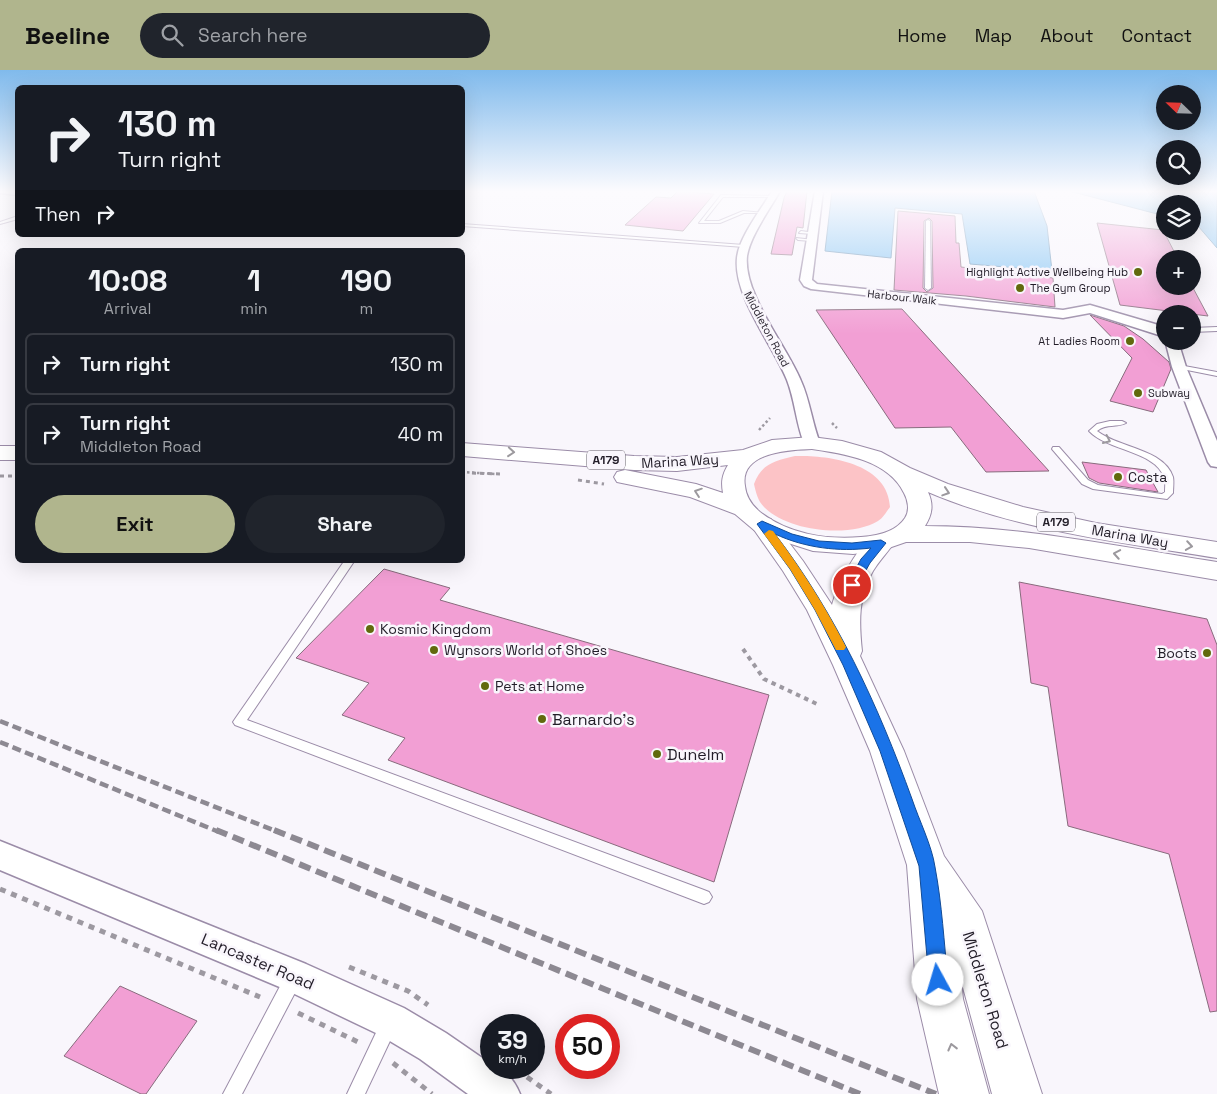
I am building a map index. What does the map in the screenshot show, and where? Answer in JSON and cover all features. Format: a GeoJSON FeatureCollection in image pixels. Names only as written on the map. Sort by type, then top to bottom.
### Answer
{"type":"FeatureCollection","features":[{"type":"Feature","properties":{"kind":"main road","name":"A179"},"geometry":{"type":"LineString","coordinates":[[749,456],[773,447],[812,443],[860,452],[882,460],[901,472],[915,488],[921,504],[917,520],[892,538],[852,547],[819,544],[789,537],[753,517]]}},
{"type":"Feature","properties":{"kind":"main road","name":"Marina Way"},"geometry":{"type":"LineString","coordinates":[[465,449],[488,449],[634,463],[677,464],[749,456]]}},
{"type":"Feature","properties":{"kind":"main road"},"geometry":{"type":"LineString","coordinates":[[0,453],[15,453]]}},
{"type":"Feature","properties":{"kind":"main road","name":"Middleton Road"},"geometry":{"type":"LineString","coordinates":[[749,456],[737,467],[732,480],[734,494],[794,567],[816,602],[849,665],[887,751],[927,866],[940,1000],[964,1094]]}},
{"type":"Feature","properties":{"kind":"main road","name":"Marina Way"},"geometry":{"type":"LineString","coordinates":[[465,464],[618,476],[670,484],[696,491],[753,517]]}},
{"type":"Feature","properties":{"kind":"main road"},"geometry":{"type":"LineString","coordinates":[[0,467],[15,467]]}},
{"type":"Feature","properties":{"kind":"main road","name":"Marina Way"},"geometry":{"type":"LineString","coordinates":[[901,472],[935,488],[986,505],[1058,523],[1217,550]]}},
{"type":"Feature","properties":{"kind":"main road","name":"Marina Way"},"geometry":{"type":"LineString","coordinates":[[892,538],[970,534],[1029,540],[1217,571]]}},
{"type":"Feature","properties":{"kind":"main road","name":"Middleton Road"},"geometry":{"type":"LineString","coordinates":[[849,665],[844,627],[847,595],[865,562],[892,538]]}},
{"type":"Feature","properties":{"kind":"main road","name":"Middleton Road"},"geometry":{"type":"LineString","coordinates":[[927,866],[967,926],[1011,1073]]}},
{"type":"Feature","properties":{"kind":"street","name":"Middleton Road"},"geometry":{"type":"LineString","coordinates":[[748,239],[742,256],[742,273],[746,292],[794,381],[802,408],[804,426],[812,443]]}},
{"type":"Feature","properties":{"kind":"street","name":"Harbour Walk"},"geometry":{"type":"LineString","coordinates":[[808,239],[806,280],[808,284],[822,288],[928,293],[1063,314],[1090,309],[1156,331]]}},
{"type":"Feature","properties":{"kind":"street"},"geometry":{"type":"LineString","coordinates":[[1172,350],[1217,462]]}},
{"type":"Feature","properties":{"kind":"street","name":"Lancaster Road"},"geometry":{"type":"LineString","coordinates":[[0,855],[287,990],[391,1021],[434,1046],[511,1083]]}},
{"type":"Feature","properties":{"kind":"lane"},"geometry":{"type":"LineString","coordinates":[[659,239],[744,246]]}},
{"type":"Feature","properties":{"kind":"lane"},"geometry":{"type":"LineString","coordinates":[[928,239],[928,293]]}},
{"type":"Feature","properties":{"kind":"lane"},"geometry":{"type":"LineString","coordinates":[[1201,329],[1217,328]]}},
{"type":"Feature","properties":{"kind":"lane"},"geometry":{"type":"LineString","coordinates":[[1179,367],[1217,374]]}},
{"type":"Feature","properties":{"kind":"lane"},"geometry":{"type":"LineString","coordinates":[[1056,449],[1085,482],[1096,487],[1164,497],[1169,493],[1170,486],[1168,474],[1162,466],[1148,457],[1105,440],[1093,431],[1100,425],[1122,423]]}},
{"type":"Feature","properties":{"kind":"lane"},"geometry":{"type":"LineString","coordinates":[[348,563],[239,722],[704,897]]}},
{"type":"Feature","properties":{"kind":"lane"},"geometry":{"type":"LineString","coordinates":[[1186,566],[1217,580]]}},
{"type":"Feature","properties":{"kind":"lane"},"geometry":{"type":"LineString","coordinates":[[232,1094],[287,990]]}},
{"type":"Feature","properties":{"kind":"lane"},"geometry":{"type":"LineString","coordinates":[[356,1094],[391,1021]]}},
{"type":"Feature","properties":{"kind":"path"},"geometry":{"type":"LineString","coordinates":[[465,472],[504,474]]}},
{"type":"Feature","properties":{"kind":"path"},"geometry":{"type":"LineString","coordinates":[[0,476],[15,476]]}},
{"type":"Feature","properties":{"kind":"path"},"geometry":{"type":"LineString","coordinates":[[577,480],[605,484]]}},
{"type":"Feature","properties":{"kind":"path"},"geometry":{"type":"LineString","coordinates":[[743,649],[764,679],[817,704]]}},
{"type":"Feature","properties":{"kind":"path"},"geometry":{"type":"LineString","coordinates":[[0,889],[287,990],[376,1050],[432,1094]]}},
{"type":"Feature","properties":{"kind":"path"},"geometry":{"type":"LineString","coordinates":[[511,1083],[551,1094]]}},
{"type":"Feature","properties":{"kind":"shaded area"},"geometry":{"type":"Polygon","coordinates":[[[795,456],[824,457],[839,460],[868,471],[879,480],[887,492],[890,507],[878,521],[865,527],[850,530],[816,529],[798,526],[783,520],[770,512],[760,502],[754,484],[765,467],[795,456]]]}},
{"type":"Feature","properties":{"kind":"water"},"geometry":{"type":"Polygon","coordinates":[[[826,239],[893,239],[891,258],[825,251],[826,239]]]}},
{"type":"Feature","properties":{"kind":"water"},"geometry":{"type":"Polygon","coordinates":[[[966,239],[1048,239],[1052,271],[970,264],[966,239]]]}},
{"type":"Feature","properties":{"kind":"water"},"geometry":{"type":"Polygon","coordinates":[[[1209,239],[1217,239],[1217,248],[1209,239]]]}},
{"type":"Feature","properties":{"kind":"building"},"geometry":{"type":"Polygon","coordinates":[[[775,239],[795,239],[792,255],[771,254],[775,239]]]}},
{"type":"Feature","properties":{"kind":"building"},"geometry":{"type":"Polygon","coordinates":[[[897,239],[924,239],[923,288],[927,292],[933,288],[932,239],[956,239],[956,243],[959,243],[961,267],[1053,278],[1055,307],[966,296],[894,290],[897,239]]]}},
{"type":"Feature","properties":{"kind":"building","name":"Highlight Active Wellbeing Hub"},"geometry":{"type":"Polygon","coordinates":[[[1101,239],[1168,240],[1173,250],[1156,250],[1156,295],[1197,295],[1208,316],[1201,315],[1201,305],[1156,305],[1156,310],[1120,305],[1101,239]]]}},
{"type":"Feature","properties":{"kind":"building"},"geometry":{"type":"Polygon","coordinates":[[[902,309],[1049,471],[986,472],[951,427],[895,428],[816,310],[902,309]]]}},
{"type":"Feature","properties":{"kind":"building"},"geometry":{"type":"Polygon","coordinates":[[[1090,315],[1124,326],[1143,339],[1169,362],[1171,369],[1153,412],[1110,401],[1132,358],[1090,315]]]}},
{"type":"Feature","properties":{"kind":"building"},"geometry":{"type":"Polygon","coordinates":[[[1082,462],[1146,470],[1158,492],[1099,483],[1089,478],[1082,462]]]}},
{"type":"Feature","properties":{"kind":"building"},"geometry":{"type":"Polygon","coordinates":[[[384,569],[450,588],[440,600],[769,695],[714,882],[388,760],[405,738],[342,715],[369,683],[296,658],[384,569]]]}},
{"type":"Feature","properties":{"kind":"building"},"geometry":{"type":"Polygon","coordinates":[[[1019,582],[1207,619],[1217,645],[1217,1011],[1210,1012],[1169,854],[1068,826],[1048,687],[1031,683],[1019,582]]]}},
{"type":"Feature","properties":{"kind":"building"},"geometry":{"type":"Polygon","coordinates":[[[120,986],[197,1021],[146,1094],[141,1094],[64,1056],[120,986]]]}},
{"type":"Feature","properties":{"kind":"railway"},"geometry":{"type":"LineString","coordinates":[[0,721],[278,832]]}},
{"type":"Feature","properties":{"kind":"railway"},"geometry":{"type":"LineString","coordinates":[[0,742],[219,832]]}},
{"type":"Feature","properties":{"kind":"railway"},"geometry":{"type":"LineString","coordinates":[[216,830],[860,1094]]}},
{"type":"Feature","properties":{"kind":"railway"},"geometry":{"type":"LineString","coordinates":[[274,830],[936,1094]]}},
{"type":"Feature","properties":{"kind":"slow traffic"},"geometry":{"type":"LineString","coordinates":[[769,534],[794,567],[821,610],[840,647]]}},
{"type":"Feature","properties":{"kind":"place","name":"Highlight Active Wellbeing Hub"},"geometry":{"type":"Point","coordinates":[1138,272]}},
{"type":"Feature","properties":{"kind":"place","name":"The Gym Group"},"geometry":{"type":"Point","coordinates":[1020,288]}},
{"type":"Feature","properties":{"kind":"place","name":"At Ladies Room"},"geometry":{"type":"Point","coordinates":[1130,341]}},
{"type":"Feature","properties":{"kind":"place","name":"Subway"},"geometry":{"type":"Point","coordinates":[1138,393]}},
{"type":"Feature","properties":{"kind":"place","name":"Costa"},"geometry":{"type":"Point","coordinates":[1118,477]}},
{"type":"Feature","properties":{"kind":"place","name":"Kosmic Kingdom"},"geometry":{"type":"Point","coordinates":[370,629]}},
{"type":"Feature","properties":{"kind":"place","name":"Wynsors World of Shoes"},"geometry":{"type":"Point","coordinates":[434,650]}},
{"type":"Feature","properties":{"kind":"place","name":"Boots"},"geometry":{"type":"Point","coordinates":[1207,653]}},
{"type":"Feature","properties":{"kind":"place","name":"Pets at Home"},"geometry":{"type":"Point","coordinates":[485,686]}},
{"type":"Feature","properties":{"kind":"place","name":"Barnardo's"},"geometry":{"type":"Point","coordinates":[542,719]}},
{"type":"Feature","properties":{"kind":"place","name":"Dunelm"},"geometry":{"type":"Point","coordinates":[657,754]}},
{"type":"Feature","properties":{"kind":"route"},"geometry":{"type":"LineString","coordinates":[[852,585],[865,562],[881,543],[852,547],[819,544],[789,537],[762,524],[794,567],[821,610],[849,665],[887,751],[927,866],[938,980]]}}]}
